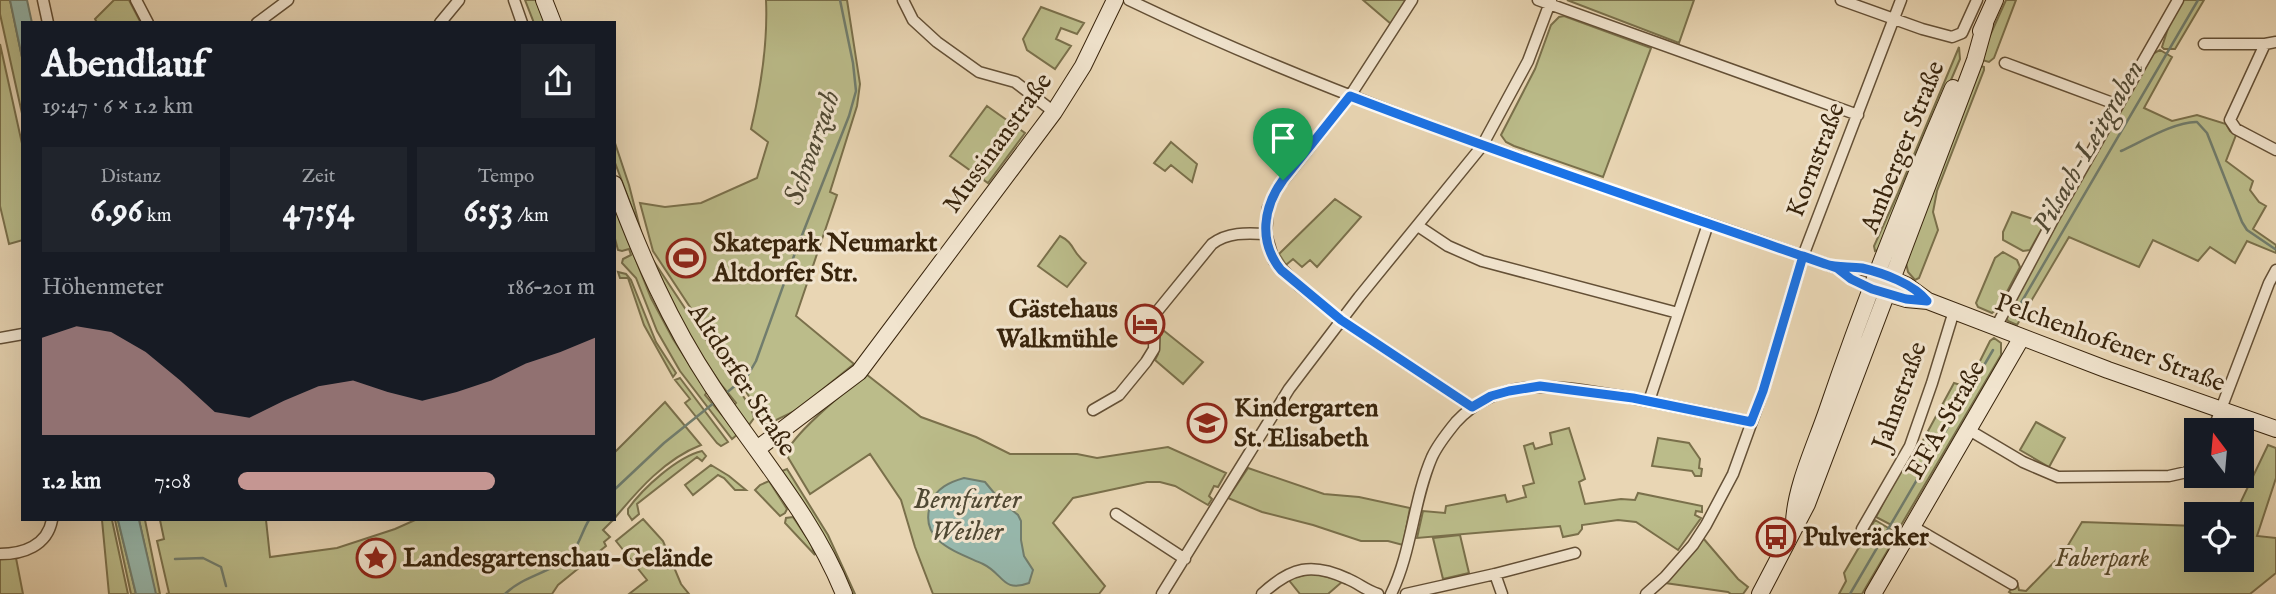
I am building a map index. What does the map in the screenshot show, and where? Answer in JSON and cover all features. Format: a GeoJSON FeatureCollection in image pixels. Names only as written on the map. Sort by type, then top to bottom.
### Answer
{"type":"FeatureCollection","features":[{"type":"Feature","properties":{"kind":"main road"},"geometry":{"type":"LineString","coordinates":[[544,0],[552,21]]}},
{"type":"Feature","properties":{"kind":"main road","name":"Mussinanstraße"},"geometry":{"type":"LineString","coordinates":[[757,449],[859,372],[1054,112],[1083,66],[1115,0]]}},
{"type":"Feature","properties":{"kind":"main road","name":"Amberger Straße"},"geometry":{"type":"LineString","coordinates":[[1760,594],[1807,504],[1882,284],[1975,60],[1995,0]]}},
{"type":"Feature","properties":{"kind":"main road","name":"Altdorfer Straße"},"geometry":{"type":"LineString","coordinates":[[616,189],[650,275],[679,333],[713,388],[812,532],[844,594]]}},
{"type":"Feature","properties":{"kind":"main road","name":"Pelchenhofener Straße"},"geometry":{"type":"LineString","coordinates":[[1882,284],[1912,300],[1927,301],[2276,429]]}},
{"type":"Feature","properties":{"kind":"main road","name":"EFA-Straße"},"geometry":{"type":"LineString","coordinates":[[1873,594],[2022,337]]}},
{"type":"Feature","properties":{"kind":"street"},"geometry":{"type":"LineString","coordinates":[[43,0],[48,21]]}},
{"type":"Feature","properties":{"kind":"street"},"geometry":{"type":"LineString","coordinates":[[136,0],[147,21]]}},
{"type":"Feature","properties":{"kind":"street"},"geometry":{"type":"LineString","coordinates":[[260,21],[288,0]]}},
{"type":"Feature","properties":{"kind":"street"},"geometry":{"type":"LineString","coordinates":[[442,21],[459,0]]}},
{"type":"Feature","properties":{"kind":"street"},"geometry":{"type":"LineString","coordinates":[[514,0],[521,21]]}},
{"type":"Feature","properties":{"kind":"street"},"geometry":{"type":"LineString","coordinates":[[903,0],[913,20],[937,42],[979,72],[1015,82],[1054,112]]}},
{"type":"Feature","properties":{"kind":"street"},"geometry":{"type":"LineString","coordinates":[[1129,0],[1201,34],[1350,96],[1482,146],[1837,268],[1851,279],[1882,284]]}},
{"type":"Feature","properties":{"kind":"street"},"geometry":{"type":"LineString","coordinates":[[1412,0],[1350,96],[1278,187],[1268,208],[1266,234],[1271,255],[1281,270],[1341,320],[1472,407]]}},
{"type":"Feature","properties":{"kind":"street"},"geometry":{"type":"LineString","coordinates":[[1538,0],[1551,2],[1857,115]]}},
{"type":"Feature","properties":{"kind":"street"},"geometry":{"type":"LineString","coordinates":[[1841,0],[1955,37],[1962,33],[1977,0]]}},
{"type":"Feature","properties":{"kind":"street","name":"Kornstraße"},"geometry":{"type":"LineString","coordinates":[[1646,594],[1693,545],[1730,480],[1763,391],[1803,256],[1901,0]]}},
{"type":"Feature","properties":{"kind":"street"},"geometry":{"type":"LineString","coordinates":[[1996,327],[2032,257],[2178,0]]}},
{"type":"Feature","properties":{"kind":"street"},"geometry":{"type":"LineString","coordinates":[[1162,594],[1286,393],[1341,320],[1482,146],[1528,61],[1551,2]]}},
{"type":"Feature","properties":{"kind":"street"},"geometry":{"type":"LineString","coordinates":[[2204,44],[2270,43],[2230,120],[2236,130],[2276,150]]}},
{"type":"Feature","properties":{"kind":"street"},"geometry":{"type":"LineString","coordinates":[[2005,63],[2118,105]]}},
{"type":"Feature","properties":{"kind":"street"},"geometry":{"type":"LineString","coordinates":[[1649,401],[1708,224]]}},
{"type":"Feature","properties":{"kind":"street"},"geometry":{"type":"LineString","coordinates":[[1418,226],[1448,246],[1482,261],[1678,313]]}},
{"type":"Feature","properties":{"kind":"street"},"geometry":{"type":"LineString","coordinates":[[1093,410],[1119,395],[1146,362],[1154,349],[1155,314],[1212,244],[1235,234],[1266,234]]}},
{"type":"Feature","properties":{"kind":"street"},"geometry":{"type":"LineString","coordinates":[[1837,268],[1857,268],[1882,284]]}},
{"type":"Feature","properties":{"kind":"street"},"geometry":{"type":"LineString","coordinates":[[2218,418],[2241,354],[2276,270]]}},
{"type":"Feature","properties":{"kind":"street","name":"Jahnstraße"},"geometry":{"type":"LineString","coordinates":[[1861,529],[1910,446],[1954,311]]}},
{"type":"Feature","properties":{"kind":"street"},"geometry":{"type":"LineString","coordinates":[[0,338],[21,334]]}},
{"type":"Feature","properties":{"kind":"street"},"geometry":{"type":"LineString","coordinates":[[1391,594],[1405,558],[1413,520],[1432,458],[1449,431],[1472,407],[1491,396],[1540,386],[1649,401],[1751,422]]}},
{"type":"Feature","properties":{"kind":"street"},"geometry":{"type":"LineString","coordinates":[[1969,430],[2023,462],[2058,477],[2169,476],[2184,473]]}},
{"type":"Feature","properties":{"kind":"street"},"geometry":{"type":"LineString","coordinates":[[1116,514],[1185,559]]}},
{"type":"Feature","properties":{"kind":"street"},"geometry":{"type":"LineString","coordinates":[[0,554],[16,553],[34,547],[47,534],[52,521]]}},
{"type":"Feature","properties":{"kind":"street"},"geometry":{"type":"LineString","coordinates":[[1912,526],[2012,584]]}},
{"type":"Feature","properties":{"kind":"street"},"geometry":{"type":"LineString","coordinates":[[1406,594],[1575,553]]}},
{"type":"Feature","properties":{"kind":"street"},"geometry":{"type":"LineString","coordinates":[[1262,594],[1287,574],[1311,569],[1337,574],[1378,594]]}},
{"type":"Feature","properties":{"kind":"street"},"geometry":{"type":"LineString","coordinates":[[1495,574],[1502,594]]}},
{"type":"Feature","properties":{"kind":"green space"},"geometry":{"type":"Polygon","coordinates":[[[0,0],[10,0],[21,52],[21,109],[0,14],[0,0]]]}},
{"type":"Feature","properties":{"kind":"green space"},"geometry":{"type":"Polygon","coordinates":[[[114,0],[129,0],[140,21],[96,21],[114,0]]]}},
{"type":"Feature","properties":{"kind":"green space"},"geometry":{"type":"Polygon","coordinates":[[[525,0],[536,0],[544,21],[533,21],[525,0]]]}},
{"type":"Feature","properties":{"kind":"green space"},"geometry":{"type":"Polygon","coordinates":[[[766,0],[847,0],[860,84],[857,106],[830,192],[837,195],[796,316],[854,364],[797,410],[766,425],[653,251],[640,203],[665,207],[701,203],[757,178],[768,142],[751,129],[763,65],[766,0]]]}},
{"type":"Feature","properties":{"kind":"green space"},"geometry":{"type":"Polygon","coordinates":[[[1363,0],[1406,0],[1391,24],[1363,0]]]}},
{"type":"Feature","properties":{"kind":"green space"},"geometry":{"type":"Polygon","coordinates":[[[1567,0],[1694,0],[1679,43],[1567,0]]]}},
{"type":"Feature","properties":{"kind":"green space"},"geometry":{"type":"Polygon","coordinates":[[[2006,0],[2016,0],[1994,58],[1989,62],[1982,60],[1983,51],[2006,0]]]}},
{"type":"Feature","properties":{"kind":"green space"},"geometry":{"type":"Polygon","coordinates":[[[2183,0],[2204,0],[2175,49],[2164,49],[2162,47],[2171,19],[2183,0]]]}},
{"type":"Feature","properties":{"kind":"green space"},"geometry":{"type":"Polygon","coordinates":[[[1041,7],[1084,23],[1077,34],[1061,28],[1056,39],[1071,46],[1055,69],[1027,50],[1023,39],[1041,7]]]}},
{"type":"Feature","properties":{"kind":"green space"},"geometry":{"type":"Polygon","coordinates":[[[1564,16],[1651,48],[1603,177],[1514,146],[1506,142],[1501,135],[1535,69],[1551,25],[1564,16]]]}},
{"type":"Feature","properties":{"kind":"green space"},"geometry":{"type":"Polygon","coordinates":[[[0,44],[21,139],[21,241],[9,244],[0,206],[0,44]]]}},
{"type":"Feature","properties":{"kind":"green space"},"geometry":{"type":"Polygon","coordinates":[[[1959,47],[1960,59],[1878,250],[1875,251],[1874,246],[1959,47]]]}},
{"type":"Feature","properties":{"kind":"green space"},"geometry":{"type":"Polygon","coordinates":[[[2160,50],[2172,57],[2144,108],[2172,121],[2197,115],[2226,124],[2236,135],[2226,161],[2253,181],[2250,190],[2259,202],[2266,206],[2253,229],[2276,245],[2276,253],[2247,241],[2235,263],[2210,247],[2198,261],[2153,240],[2139,267],[2069,237],[2017,325],[2008,321],[2006,317],[2069,199],[2153,54],[2160,50]]]}},
{"type":"Feature","properties":{"kind":"green space"},"geometry":{"type":"Polygon","coordinates":[[[1978,65],[1984,67],[1984,70],[1937,191],[1933,212],[1938,230],[1919,278],[1915,280],[1908,272],[1905,258],[1978,65]]]}},
{"type":"Feature","properties":{"kind":"green space"},"geometry":{"type":"Polygon","coordinates":[[[987,106],[1025,133],[988,183],[950,156],[987,106]]]}},
{"type":"Feature","properties":{"kind":"green space"},"geometry":{"type":"Polygon","coordinates":[[[1171,142],[1197,164],[1192,182],[1171,165],[1165,171],[1154,163],[1171,142]]]}},
{"type":"Feature","properties":{"kind":"green space"},"geometry":{"type":"Polygon","coordinates":[[[616,146],[629,185],[641,232],[616,165],[616,146]]]}},
{"type":"Feature","properties":{"kind":"green space"},"geometry":{"type":"Polygon","coordinates":[[[1335,199],[1361,217],[1317,267],[1310,260],[1302,267],[1293,259],[1286,265],[1279,254],[1335,199]]]}},
{"type":"Feature","properties":{"kind":"green space"},"geometry":{"type":"Polygon","coordinates":[[[616,210],[651,298],[707,392],[705,395],[738,434],[732,439],[680,371],[657,331],[636,278],[622,263],[623,259],[631,255],[629,249],[618,250],[616,210]]]}},
{"type":"Feature","properties":{"kind":"green space"},"geometry":{"type":"Polygon","coordinates":[[[2012,212],[2045,223],[2030,250],[2023,251],[2003,240],[2003,232],[2012,212]]]}},
{"type":"Feature","properties":{"kind":"green space"},"geometry":{"type":"Polygon","coordinates":[[[1060,236],[1086,263],[1067,287],[1038,266],[1060,236]]]}},
{"type":"Feature","properties":{"kind":"green space"},"geometry":{"type":"Polygon","coordinates":[[[2003,252],[2017,260],[2020,267],[1999,307],[1992,313],[1978,307],[1976,303],[1995,258],[2003,252]]]}},
{"type":"Feature","properties":{"kind":"green space"},"geometry":{"type":"Polygon","coordinates":[[[651,257],[751,408],[754,418],[749,425],[690,338],[651,257]]]}},
{"type":"Feature","properties":{"kind":"green space"},"geometry":{"type":"Polygon","coordinates":[[[618,272],[626,274],[631,280],[656,342],[676,373],[673,377],[644,325],[628,278],[620,278],[618,272]]]}},
{"type":"Feature","properties":{"kind":"green space"},"geometry":{"type":"Polygon","coordinates":[[[1158,326],[1203,362],[1183,384],[1155,360],[1158,354],[1158,326]]]}},
{"type":"Feature","properties":{"kind":"green space"},"geometry":{"type":"Polygon","coordinates":[[[1994,338],[2001,343],[2001,355],[1900,527],[1876,517],[1915,442],[1921,444],[1954,383],[1967,387],[1994,338]]]}},
{"type":"Feature","properties":{"kind":"green space"},"geometry":{"type":"Polygon","coordinates":[[[866,374],[921,417],[976,437],[1010,454],[1077,454],[1097,458],[1168,447],[1226,473],[1218,487],[1214,486],[1208,505],[1175,486],[1160,482],[1147,482],[1073,498],[1053,523],[1105,586],[1099,594],[933,594],[901,500],[870,454],[810,494],[786,454],[790,445],[809,424],[866,374]]]}},
{"type":"Feature","properties":{"kind":"green space"},"geometry":{"type":"Polygon","coordinates":[[[680,378],[728,442],[721,446],[717,443],[685,403],[690,399],[675,380],[680,378]]]}},
{"type":"Feature","properties":{"kind":"green space"},"geometry":{"type":"Polygon","coordinates":[[[665,402],[701,445],[664,467],[616,517],[616,451],[665,402]]]}},
{"type":"Feature","properties":{"kind":"green space"},"geometry":{"type":"Polygon","coordinates":[[[2036,422],[2065,438],[2049,467],[2020,450],[2036,422]]]}},
{"type":"Feature","properties":{"kind":"green space"},"geometry":{"type":"Polygon","coordinates":[[[1569,428],[1585,479],[1579,482],[1585,504],[1621,499],[1635,500],[1638,493],[1702,506],[1702,512],[1696,511],[1695,515],[1701,518],[1678,550],[1636,522],[1618,520],[1582,525],[1578,534],[1563,537],[1560,526],[1417,538],[1423,511],[1445,513],[1446,506],[1505,495],[1507,502],[1526,497],[1523,486],[1534,483],[1524,446],[1533,443],[1535,449],[1552,444],[1550,433],[1569,428]]]}},
{"type":"Feature","properties":{"kind":"green space"},"geometry":{"type":"Polygon","coordinates":[[[1658,438],[1689,443],[1700,459],[1701,476],[1695,476],[1692,471],[1652,466],[1658,438]]]}},
{"type":"Feature","properties":{"kind":"green space","name":"Faberpark"},"geometry":{"type":"Polygon","coordinates":[[[2268,445],[2276,448],[2276,478],[2257,536],[2276,538],[2276,573],[2250,594],[2009,592],[2017,582],[2019,590],[2026,591],[2064,552],[2082,522],[2184,526],[2184,572],[2254,572],[2254,502],[2241,502],[2247,488],[2254,488],[2254,474],[2268,445]]]}},
{"type":"Feature","properties":{"kind":"green space"},"geometry":{"type":"Polygon","coordinates":[[[702,451],[706,456],[702,461],[697,457],[637,504],[639,514],[632,520],[628,509],[651,483],[672,466],[702,451]]]}},
{"type":"Feature","properties":{"kind":"green space"},"geometry":{"type":"Polygon","coordinates":[[[711,465],[746,490],[735,490],[718,475],[693,495],[685,485],[711,465]]]}},
{"type":"Feature","properties":{"kind":"green space"},"geometry":{"type":"Polygon","coordinates":[[[1248,468],[1324,494],[1359,497],[1410,508],[1403,545],[1388,541],[1361,541],[1262,512],[1228,498],[1248,468]]]}},
{"type":"Feature","properties":{"kind":"green space"},"geometry":{"type":"Polygon","coordinates":[[[787,469],[828,535],[855,594],[850,594],[782,471],[787,469]]]}},
{"type":"Feature","properties":{"kind":"green space"},"geometry":{"type":"Polygon","coordinates":[[[769,481],[787,509],[780,516],[755,490],[769,481]]]}},
{"type":"Feature","properties":{"kind":"green space"},"geometry":{"type":"Polygon","coordinates":[[[793,517],[815,555],[785,523],[786,518],[793,517]]]}},
{"type":"Feature","properties":{"kind":"green space"},"geometry":{"type":"Polygon","coordinates":[[[643,519],[663,541],[681,584],[689,594],[629,594],[647,580],[616,541],[643,519]]]}},
{"type":"Feature","properties":{"kind":"green space"},"geometry":{"type":"Polygon","coordinates":[[[1875,520],[1895,532],[1895,538],[1862,594],[1839,594],[1846,581],[1844,573],[1875,520]]]}},
{"type":"Feature","properties":{"kind":"green space"},"geometry":{"type":"Polygon","coordinates":[[[102,521],[112,521],[128,594],[109,594],[102,521]]]}},
{"type":"Feature","properties":{"kind":"green space"},"geometry":{"type":"Polygon","coordinates":[[[115,521],[118,521],[136,594],[131,594],[115,521]]]}},
{"type":"Feature","properties":{"kind":"green space"},"geometry":{"type":"Polygon","coordinates":[[[139,521],[145,521],[160,594],[149,594],[155,592],[139,521]]]}},
{"type":"Feature","properties":{"kind":"green space","name":"Landesgartenschau-Gelände"},"geometry":{"type":"Polygon","coordinates":[[[160,521],[266,521],[270,557],[337,548],[413,521],[612,521],[603,530],[610,537],[604,542],[606,546],[558,585],[552,594],[166,594],[169,593],[157,541],[164,539],[160,521]]]}},
{"type":"Feature","properties":{"kind":"green space"},"geometry":{"type":"Polygon","coordinates":[[[1460,535],[1469,573],[1443,579],[1433,538],[1460,535]]]}},
{"type":"Feature","properties":{"kind":"green space"},"geometry":{"type":"Polygon","coordinates":[[[1703,538],[1748,587],[1743,594],[1665,583],[1703,538]]]}},
{"type":"Feature","properties":{"kind":"green space"},"geometry":{"type":"Polygon","coordinates":[[[0,557],[16,558],[23,594],[0,594],[0,557]]]}},
{"type":"Feature","properties":{"kind":"green space"},"geometry":{"type":"Polygon","coordinates":[[[1313,573],[1343,581],[1328,594],[1300,594],[1288,579],[1313,573]]]}},
{"type":"Feature","properties":{"kind":"water"},"geometry":{"type":"Polygon","coordinates":[[[10,0],[27,0],[32,21],[21,21],[21,52],[10,0]]]}},
{"type":"Feature","properties":{"kind":"water","name":"Bernfurter Weiher"},"geometry":{"type":"Polygon","coordinates":[[[964,478],[985,482],[1000,500],[1018,515],[1024,556],[1033,570],[1029,583],[1013,586],[1008,584],[990,568],[951,549],[934,536],[928,516],[933,498],[944,486],[964,478]]]}},
{"type":"Feature","properties":{"kind":"water"},"geometry":{"type":"Polygon","coordinates":[[[118,521],[139,521],[156,594],[136,594],[118,521]]]}},
{"type":"Feature","properties":{"kind":"waterway","name":"Schwarzach"},"geometry":{"type":"LineString","coordinates":[[725,394],[748,375],[756,361],[849,116],[856,91],[840,0]]}},
{"type":"Feature","properties":{"kind":"waterway","name":"Pilsach-Leitgraben"},"geometry":{"type":"LineString","coordinates":[[2015,313],[2198,0]]}},
{"type":"Feature","properties":{"kind":"waterway"},"geometry":{"type":"LineString","coordinates":[[2121,151],[2169,128],[2197,122],[2207,133],[2242,222],[2247,230],[2275,249]]}},
{"type":"Feature","properties":{"kind":"waterway","name":"Pilsach-Leitgraben"},"geometry":{"type":"LineString","coordinates":[[1850,594],[1993,350]]}},
{"type":"Feature","properties":{"kind":"waterway","name":"Schwarzach"},"geometry":{"type":"LineString","coordinates":[[616,488],[664,443],[715,402]]}},
{"type":"Feature","properties":{"kind":"waterway","name":"Schwarzach"},"geometry":{"type":"LineString","coordinates":[[505,594],[571,554],[588,521]]}},
{"type":"Feature","properties":{"kind":"waterway"},"geometry":{"type":"LineString","coordinates":[[175,559],[203,558],[221,567],[226,586]]}},
{"type":"Feature","properties":{"kind":"place","name":"Skatepark Neumarkt Altdorfer Str."},"geometry":{"type":"Point","coordinates":[686,258]}},
{"type":"Feature","properties":{"kind":"place","name":"Gästehaus Walkmühle"},"geometry":{"type":"Point","coordinates":[1145,324]}},
{"type":"Feature","properties":{"kind":"place","name":"Kindergarten St. Elisabeth"},"geometry":{"type":"Point","coordinates":[1207,423]}},
{"type":"Feature","properties":{"kind":"place","name":"Pulveräcker"},"geometry":{"type":"Point","coordinates":[1776,537]}},
{"type":"Feature","properties":{"kind":"place","name":"Landesgartenschau-Gelände"},"geometry":{"type":"Point","coordinates":[376,558]}},
{"type":"Feature","properties":{"kind":"route"},"geometry":{"type":"LineString","coordinates":[[1283,180],[1271,198],[1266,221],[1268,248],[1281,270],[1341,320],[1472,407],[1491,396],[1540,386],[1633,398],[1751,422],[1763,391],[1803,256],[1837,268],[1851,279],[1872,289],[1906,299],[1927,301],[1906,285],[1878,274],[1857,268],[1837,268],[1803,256],[1708,224],[1482,146],[1350,96],[1283,180]]}}]}
